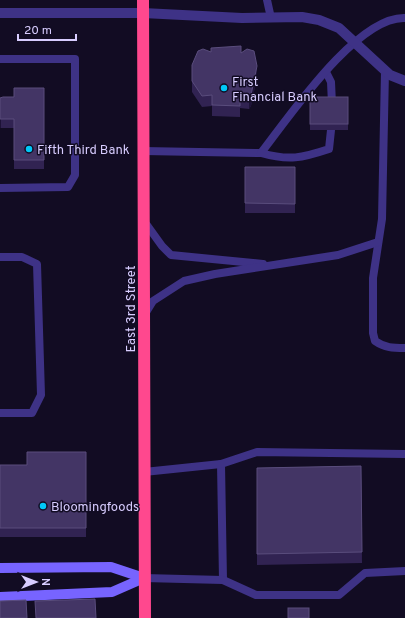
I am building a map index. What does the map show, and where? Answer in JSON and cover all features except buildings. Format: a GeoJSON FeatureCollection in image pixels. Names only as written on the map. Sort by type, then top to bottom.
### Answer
{"type":"FeatureCollection","features":[{"type":"Feature","properties":{"kind":"highway","name":"East 3rd Street"},"geometry":{"type":"LineString","coordinates":[[143,0],[145,618]]}},
{"type":"Feature","properties":{"kind":"street"},"geometry":{"type":"LineString","coordinates":[[0,13],[143,13],[242,18],[302,17],[322,20],[339,28],[390,75],[405,81]]}},
{"type":"Feature","properties":{"kind":"street"},"geometry":{"type":"LineString","coordinates":[[0,568],[112,567],[144,578]]}},
{"type":"Feature","properties":{"kind":"street"},"geometry":{"type":"LineString","coordinates":[[0,597],[112,592],[144,578]]}},
{"type":"Feature","properties":{"kind":"lane"},"geometry":{"type":"LineString","coordinates":[[267,0],[271,18]]}},
{"type":"Feature","properties":{"kind":"lane"},"geometry":{"type":"LineString","coordinates":[[261,153],[336,58],[354,42],[394,18],[405,18]]}},
{"type":"Feature","properties":{"kind":"lane"},"geometry":{"type":"LineString","coordinates":[[0,59],[75,59],[75,176],[68,187],[0,188]]}},
{"type":"Feature","properties":{"kind":"lane"},"geometry":{"type":"LineString","coordinates":[[386,71],[382,202],[373,278],[373,333],[375,341],[386,348],[405,348]]}},
{"type":"Feature","properties":{"kind":"lane"},"geometry":{"type":"LineString","coordinates":[[326,72],[331,82],[332,104]]}},
{"type":"Feature","properties":{"kind":"lane"},"geometry":{"type":"LineString","coordinates":[[143,150],[261,153],[277,158],[304,158],[329,149],[331,130]]}},
{"type":"Feature","properties":{"kind":"lane"},"geometry":{"type":"LineString","coordinates":[[144,221],[162,246],[171,255],[228,259],[274,265]]}},
{"type":"Feature","properties":{"kind":"lane"},"geometry":{"type":"LineString","coordinates":[[144,318],[153,301],[184,281],[215,274],[338,256],[378,242]]}},
{"type":"Feature","properties":{"kind":"lane"},"geometry":{"type":"LineString","coordinates":[[0,257],[22,257],[37,264],[41,394],[32,413],[0,413]]}},
{"type":"Feature","properties":{"kind":"lane"},"geometry":{"type":"LineString","coordinates":[[144,472],[221,464],[257,452],[405,454]]}},
{"type":"Feature","properties":{"kind":"lane"},"geometry":{"type":"LineString","coordinates":[[221,464],[223,580]]}},
{"type":"Feature","properties":{"kind":"lane"},"geometry":{"type":"LineString","coordinates":[[144,578],[223,580],[256,595],[339,595],[365,573],[405,571]]}},
{"type":"Feature","properties":{"kind":"place","name":"First Financial Bank"},"geometry":{"type":"Point","coordinates":[224,88]}},
{"type":"Feature","properties":{"kind":"place","name":"Fifth Third Bank"},"geometry":{"type":"Point","coordinates":[29,149]}},
{"type":"Feature","properties":{"kind":"place","name":"Bloomingfoods"},"geometry":{"type":"Point","coordinates":[43,506]}}]}
